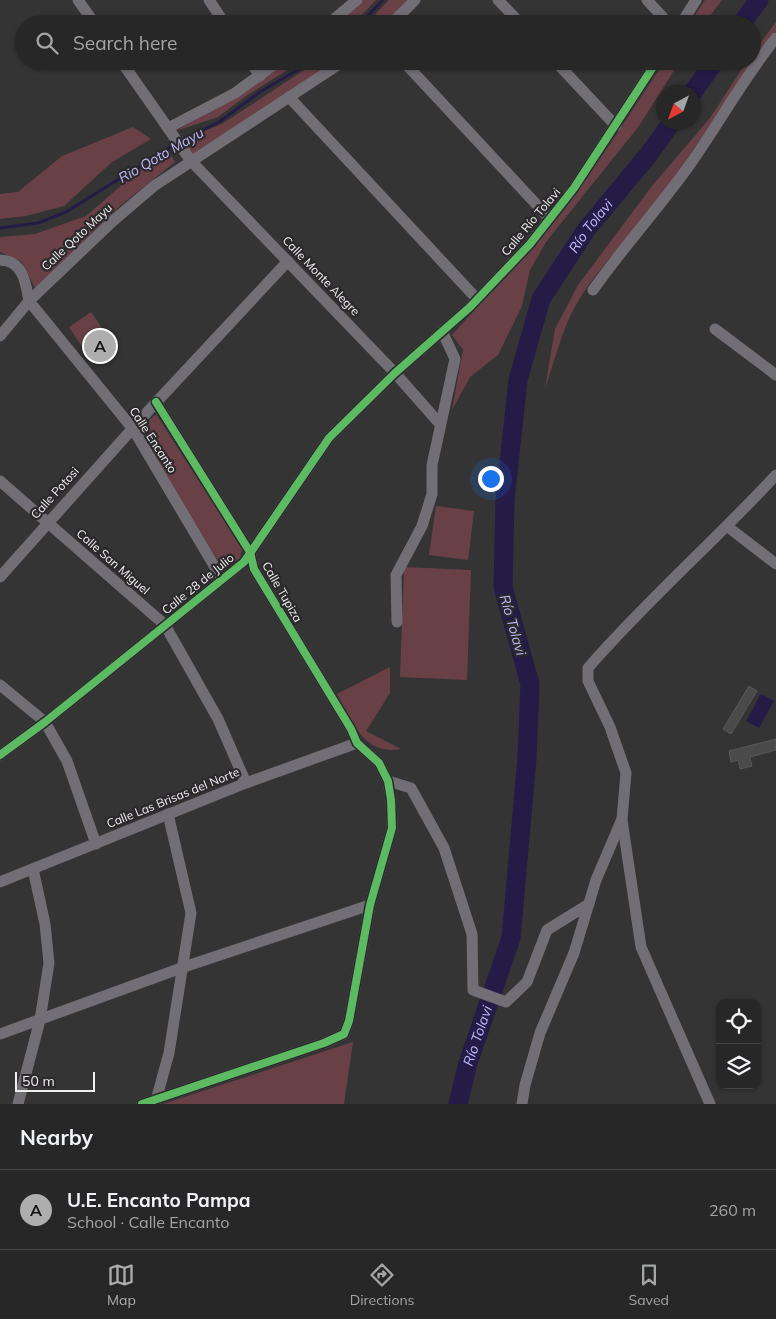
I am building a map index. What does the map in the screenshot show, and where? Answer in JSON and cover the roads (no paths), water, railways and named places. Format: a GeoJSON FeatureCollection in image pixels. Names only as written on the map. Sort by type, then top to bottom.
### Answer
{"type":"FeatureCollection","features":[{"type":"Feature","properties":{"kind":"street"},"geometry":{"type":"LineString","coordinates":[[78,0],[89,15]]}},
{"type":"Feature","properties":{"kind":"street"},"geometry":{"type":"LineString","coordinates":[[209,0],[219,15]]}},
{"type":"Feature","properties":{"kind":"street"},"geometry":{"type":"LineString","coordinates":[[401,15],[415,0]]}},
{"type":"Feature","properties":{"kind":"street"},"geometry":{"type":"LineString","coordinates":[[498,0],[512,15]]}},
{"type":"Feature","properties":{"kind":"street"},"geometry":{"type":"LineString","coordinates":[[647,0],[661,15]]}},
{"type":"Feature","properties":{"kind":"street"},"geometry":{"type":"LineString","coordinates":[[687,15],[696,0]]}},
{"type":"Feature","properties":{"kind":"street"},"geometry":{"type":"LineString","coordinates":[[337,15],[351,2]]}},
{"type":"Feature","properties":{"kind":"street"},"geometry":{"type":"LineString","coordinates":[[761,58],[776,38]]}},
{"type":"Feature","properties":{"kind":"street","name":"Calle Monte Alegre"},"geometry":{"type":"LineString","coordinates":[[127,70],[180,148],[191,161],[395,373],[440,424]]}},
{"type":"Feature","properties":{"kind":"street"},"geometry":{"type":"LineString","coordinates":[[256,70],[260,76]]}},
{"type":"Feature","properties":{"kind":"street"},"geometry":{"type":"LineString","coordinates":[[170,132],[268,70]]}},
{"type":"Feature","properties":{"kind":"street","name":"Calle Qoto Mayu"},"geometry":{"type":"LineString","coordinates":[[0,336],[30,301],[114,220],[154,186],[330,70]]}},
{"type":"Feature","properties":{"kind":"street"},"geometry":{"type":"LineString","coordinates":[[410,70],[550,219]]}},
{"type":"Feature","properties":{"kind":"street"},"geometry":{"type":"LineString","coordinates":[[563,70],[616,126]]}},
{"type":"Feature","properties":{"kind":"street","name":"Calle Río Tolavi"},"geometry":{"type":"LineString","coordinates":[[395,373],[477,299],[530,244],[616,126],[651,70]]}},
{"type":"Feature","properties":{"kind":"street"},"geometry":{"type":"LineString","coordinates":[[593,290],[690,165],[715,129],[732,98],[753,70]]}},
{"type":"Feature","properties":{"kind":"street"},"geometry":{"type":"LineString","coordinates":[[289,97],[477,299]]}},
{"type":"Feature","properties":{"kind":"street"},"geometry":{"type":"LineString","coordinates":[[0,260],[15,265],[24,276],[30,301]]}},
{"type":"Feature","properties":{"kind":"street","name":"Calle Potosi"},"geometry":{"type":"LineString","coordinates":[[0,577],[47,522],[156,402],[288,261]]}},
{"type":"Feature","properties":{"kind":"street","name":"Calle Encanto"},"geometry":{"type":"LineString","coordinates":[[30,301],[133,429],[222,579]]}},
{"type":"Feature","properties":{"kind":"street"},"geometry":{"type":"LineString","coordinates":[[715,329],[776,375]]}},
{"type":"Feature","properties":{"kind":"street"},"geometry":{"type":"LineString","coordinates":[[396,622],[396,574],[422,526],[432,494],[432,465],[455,359],[442,331]]}},
{"type":"Feature","properties":{"kind":"street","name":"Calle 28 de Julio"},"geometry":{"type":"LineString","coordinates":[[0,755],[45,722],[244,562],[329,438],[395,373]]}},
{"type":"Feature","properties":{"kind":"street","name":"Calle Tupiza"},"geometry":{"type":"LineString","coordinates":[[156,402],[250,552],[254,569],[352,729],[357,743]]}},
{"type":"Feature","properties":{"kind":"street"},"geometry":{"type":"LineString","coordinates":[[710,1104],[641,947],[622,819],[626,772],[610,726],[588,681],[588,668],[639,611],[694,557],[728,528],[776,475]]}},
{"type":"Feature","properties":{"kind":"street","name":"Calle San Miguel"},"geometry":{"type":"LineString","coordinates":[[0,481],[165,625],[218,719],[246,783]]}},
{"type":"Feature","properties":{"kind":"street"},"geometry":{"type":"LineString","coordinates":[[728,528],[776,564]]}},
{"type":"Feature","properties":{"kind":"street"},"geometry":{"type":"LineString","coordinates":[[0,685],[45,722],[67,761],[96,844]]}},
{"type":"Feature","properties":{"kind":"street"},"geometry":{"type":"LineString","coordinates":[[142,1104],[156,1102],[324,1043],[344,1034],[370,906],[392,828],[388,781],[379,763],[357,743]]}},
{"type":"Feature","properties":{"kind":"street","name":"Calle Las Brisas del Norte"},"geometry":{"type":"LineString","coordinates":[[0,882],[246,783],[357,743]]}},
{"type":"Feature","properties":{"kind":"street"},"geometry":{"type":"LineString","coordinates":[[388,781],[411,788],[444,848],[472,934],[474,990],[506,1002],[527,982],[547,930],[589,904]]}},
{"type":"Feature","properties":{"kind":"street"},"geometry":{"type":"LineString","coordinates":[[156,1102],[169,1053],[191,913],[168,814]]}},
{"type":"Feature","properties":{"kind":"street"},"geometry":{"type":"LineString","coordinates":[[522,1104],[525,1085],[540,1033],[574,953],[596,880],[622,819]]}},
{"type":"Feature","properties":{"kind":"street"},"geometry":{"type":"LineString","coordinates":[[18,1104],[40,1020],[49,963],[45,924],[33,870]]}},
{"type":"Feature","properties":{"kind":"street"},"geometry":{"type":"LineString","coordinates":[[0,1034],[184,967],[370,906]]}},
{"type":"Feature","properties":{"kind":"waterway","name":"Rio Qoto Mayu"},"geometry":{"type":"LineString","coordinates":[[369,15],[383,0]]}},
{"type":"Feature","properties":{"kind":"waterway","name":"Río Tolavi"},"geometry":{"type":"LineString","coordinates":[[748,15],[759,0]]}},
{"type":"Feature","properties":{"kind":"waterway","name":"Rio Qoto Mayu"},"geometry":{"type":"LineString","coordinates":[[180,141],[219,122],[260,92],[298,70]]}},
{"type":"Feature","properties":{"kind":"waterway","name":"Río Tolavi"},"geometry":{"type":"LineString","coordinates":[[698,85],[709,70]]}},
{"type":"Feature","properties":{"kind":"waterway","name":"Río Tolavi"},"geometry":{"type":"LineString","coordinates":[[458,1104],[468,1063],[511,938],[527,758],[530,684],[503,587],[505,500],[518,380],[541,299],[586,230],[649,154],[666,130]]}},
{"type":"Feature","properties":{"kind":"waterway","name":"Rio Qoto Mayu"},"geometry":{"type":"LineString","coordinates":[[0,228],[38,223],[66,212],[175,144]]}},
{"type":"Feature","properties":{"kind":"place","name":"U.E. Encanto Pampa"},"geometry":{"type":"Point","coordinates":[100,346]}}]}
